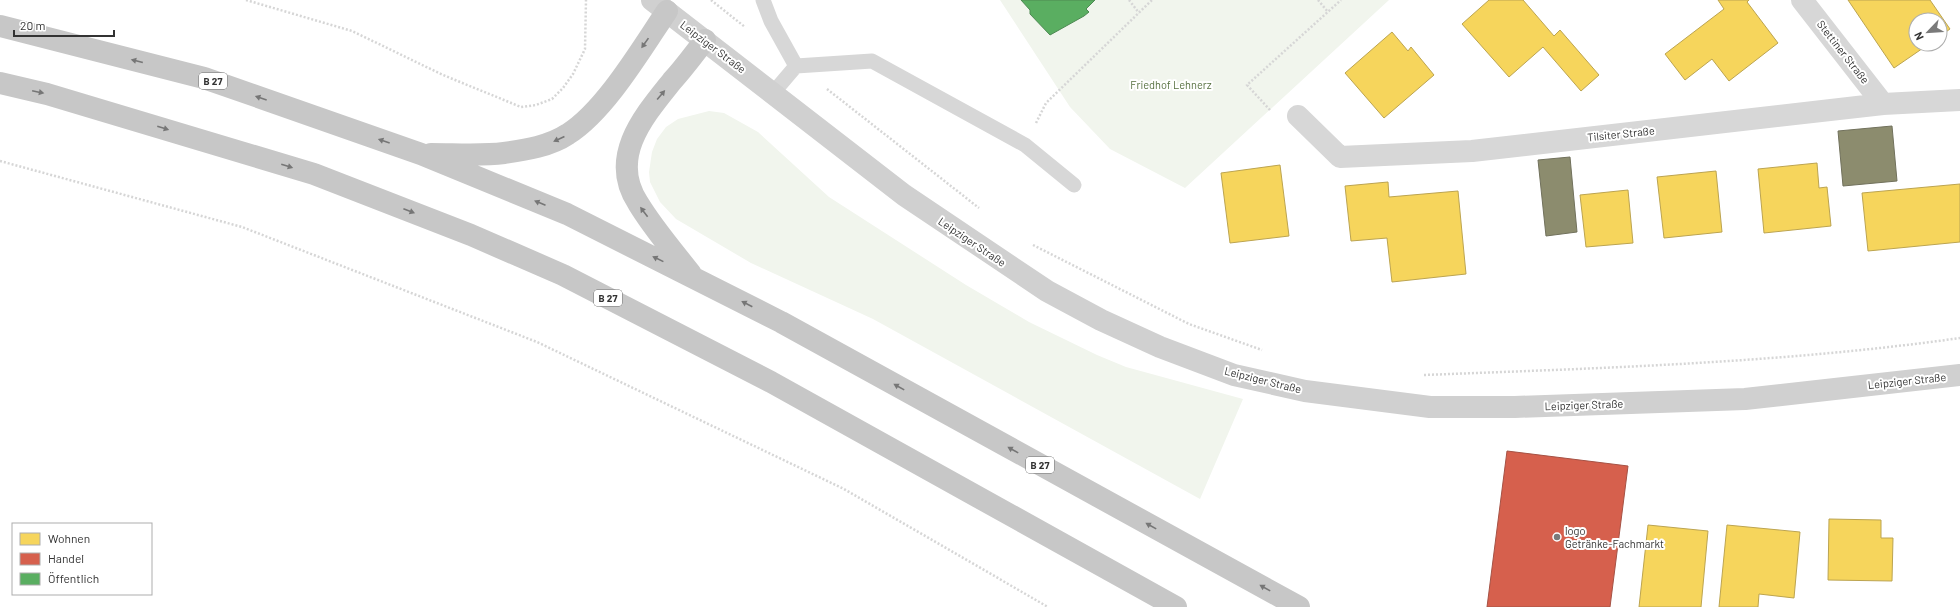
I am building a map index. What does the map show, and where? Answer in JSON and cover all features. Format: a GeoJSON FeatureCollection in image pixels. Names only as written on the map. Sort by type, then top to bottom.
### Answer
{"type":"FeatureCollection","features":[{"type":"Feature","properties":{"kind":"highway"},"geometry":{"type":"LineString","coordinates":[[421,154],[503,153],[545,145],[568,134],[589,118],[612,90],[660,6]]}},
{"type":"Feature","properties":{"kind":"highway","name":"B 27"},"geometry":{"type":"LineString","coordinates":[[0,26],[204,78],[421,154],[567,214],[693,276],[781,322],[1299,607]]}},
{"type":"Feature","properties":{"kind":"highway"},"geometry":{"type":"LineString","coordinates":[[693,276],[637,202],[629,183],[626,164],[630,145],[638,127],[650,108],[705,40]]}},
{"type":"Feature","properties":{"kind":"highway","name":"B 27"},"geometry":{"type":"LineString","coordinates":[[0,83],[47,94],[314,174],[471,235],[563,275],[771,382],[1176,607]]}},
{"type":"Feature","properties":{"kind":"main road","name":"Leipziger Straße"},"geometry":{"type":"LineString","coordinates":[[660,6],[910,199],[1047,291],[1101,320],[1160,347],[1234,375],[1305,391],[1422,406],[1515,408],[1745,399],[1960,375]]}},
{"type":"Feature","properties":{"kind":"street","name":"Stettiner Straße"},"geometry":{"type":"LineString","coordinates":[[1802,0],[1883,104]]}},
{"type":"Feature","properties":{"kind":"street","name":"Tilsiter Straße"},"geometry":{"type":"LineString","coordinates":[[1298,116],[1340,157],[1472,151],[1883,104],[1960,100]]}},
{"type":"Feature","properties":{"kind":"lane"},"geometry":{"type":"LineString","coordinates":[[763,0],[771,21],[796,66]]}},
{"type":"Feature","properties":{"kind":"lane"},"geometry":{"type":"LineString","coordinates":[[773,93],[796,66],[872,61],[1025,145],[1074,185]]}},
{"type":"Feature","properties":{"kind":"path"},"geometry":{"type":"LineString","coordinates":[[246,0],[352,31],[443,75],[521,107],[536,105],[552,99],[563,88],[573,74],[585,49],[586,0]]}},
{"type":"Feature","properties":{"kind":"path"},"geometry":{"type":"LineString","coordinates":[[711,0],[747,28]]}},
{"type":"Feature","properties":{"kind":"path"},"geometry":{"type":"LineString","coordinates":[[1128,0],[1139,12]]}},
{"type":"Feature","properties":{"kind":"path"},"geometry":{"type":"LineString","coordinates":[[1025,145],[1046,103],[1152,0]]}},
{"type":"Feature","properties":{"kind":"path"},"geometry":{"type":"LineString","coordinates":[[1318,0],[1328,12]]}},
{"type":"Feature","properties":{"kind":"path"},"geometry":{"type":"LineString","coordinates":[[1263,102],[1247,85],[1342,0]]}},
{"type":"Feature","properties":{"kind":"path"},"geometry":{"type":"LineString","coordinates":[[796,66],[981,210]]}},
{"type":"Feature","properties":{"kind":"path"},"geometry":{"type":"LineString","coordinates":[[0,161],[242,228],[537,342],[844,489],[1048,607]]}},
{"type":"Feature","properties":{"kind":"path"},"geometry":{"type":"LineString","coordinates":[[1026,241],[1189,324],[1268,352]]}},
{"type":"Feature","properties":{"kind":"path"},"geometry":{"type":"LineString","coordinates":[[1421,376],[1591,369],[1756,359],[1895,347],[1960,338]]}},
{"type":"Feature","properties":{"kind":"green space","name":"Friedhof Lehnerz"},"geometry":{"type":"Polygon","coordinates":[[[1000,0],[1389,0],[1185,188],[1110,149],[1070,107],[1000,0]]]}},
{"type":"Feature","properties":{"kind":"green space"},"geometry":{"type":"Polygon","coordinates":[[[709,111],[724,113],[758,132],[829,197],[966,285],[1029,322],[1097,355],[1126,367],[1243,399],[1200,499],[873,319],[751,263],[676,219],[660,202],[650,182],[649,172],[652,152],[657,139],[666,127],[678,119],[709,111]]]}},
{"type":"Feature","properties":{"kind":"building: Wohnen"},"geometry":{"type":"Polygon","coordinates":[[[1489,0],[1523,0],[1554,36],[1560,30],[1599,75],[1581,91],[1543,47],[1509,77],[1462,24],[1489,0]]]}},
{"type":"Feature","properties":{"kind":"building: Wohnen"},"geometry":{"type":"Polygon","coordinates":[[[1718,0],[1749,0],[1747,2],[1778,43],[1729,81],[1712,59],[1685,80],[1665,54],[1724,9],[1718,0]]]}},
{"type":"Feature","properties":{"kind":"building: Wohnen"},"geometry":{"type":"Polygon","coordinates":[[[1848,0],[1930,0],[1938,12],[1908,12],[1908,52],[1917,52],[1894,68],[1848,0]]]}},
{"type":"Feature","properties":{"kind":"building: Wohnen"},"geometry":{"type":"Polygon","coordinates":[[[1392,32],[1408,51],[1411,47],[1434,75],[1384,118],[1345,73],[1392,32]]]}},
{"type":"Feature","properties":{"kind":"building: Wohnen"},"geometry":{"type":"Polygon","coordinates":[[[1817,163],[1819,188],[1827,187],[1831,226],[1764,233],[1758,169],[1817,163]]]}},
{"type":"Feature","properties":{"kind":"building: Wohnen"},"geometry":{"type":"Polygon","coordinates":[[[1280,165],[1289,236],[1230,243],[1221,173],[1280,165]]]}},
{"type":"Feature","properties":{"kind":"building: Wohnen"},"geometry":{"type":"Polygon","coordinates":[[[1716,171],[1722,232],[1664,238],[1657,177],[1716,171]]]}},
{"type":"Feature","properties":{"kind":"building: Wohnen"},"geometry":{"type":"Polygon","coordinates":[[[1388,182],[1389,197],[1458,191],[1466,274],[1392,282],[1387,238],[1351,241],[1345,186],[1388,182]]]}},
{"type":"Feature","properties":{"kind":"building: Wohnen"},"geometry":{"type":"Polygon","coordinates":[[[1960,184],[1960,242],[1868,251],[1862,193],[1960,184]]]}},
{"type":"Feature","properties":{"kind":"building: Wohnen"},"geometry":{"type":"Polygon","coordinates":[[[1628,190],[1633,243],[1586,247],[1580,195],[1628,190]]]}},
{"type":"Feature","properties":{"kind":"building: Wohnen"},"geometry":{"type":"Polygon","coordinates":[[[1829,519],[1881,520],[1881,538],[1893,538],[1892,581],[1828,580],[1829,519]]]}},
{"type":"Feature","properties":{"kind":"building: Wohnen"},"geometry":{"type":"Polygon","coordinates":[[[1648,525],[1708,531],[1701,607],[1639,607],[1648,525]]]}},
{"type":"Feature","properties":{"kind":"building: Wohnen"},"geometry":{"type":"Polygon","coordinates":[[[1727,525],[1800,532],[1794,598],[1759,594],[1758,607],[1719,607],[1727,525]]]}},
{"type":"Feature","properties":{"kind":"building: Handel","name":"logo Getränke-Fachmarkt"},"geometry":{"type":"Polygon","coordinates":[[[1507,451],[1628,466],[1610,607],[1487,607],[1507,451]]]}},
{"type":"Feature","properties":{"kind":"building: Öffentlich"},"geometry":{"type":"Polygon","coordinates":[[[1021,0],[1095,0],[1086,9],[1089,12],[1084,16],[1050,35],[1030,14],[1030,10],[1021,0]]]}},
{"type":"Feature","properties":{"kind":"building: Industrie"},"geometry":{"type":"Polygon","coordinates":[[[1892,126],[1897,181],[1843,186],[1838,131],[1892,126]]]}},
{"type":"Feature","properties":{"kind":"building: Industrie"},"geometry":{"type":"Polygon","coordinates":[[[1570,157],[1577,232],[1546,236],[1538,160],[1570,157]]]}},
{"type":"Feature","properties":{"kind":"place","name":"logo Getränke-Fachmarkt"},"geometry":{"type":"Point","coordinates":[1557,537]}}]}
